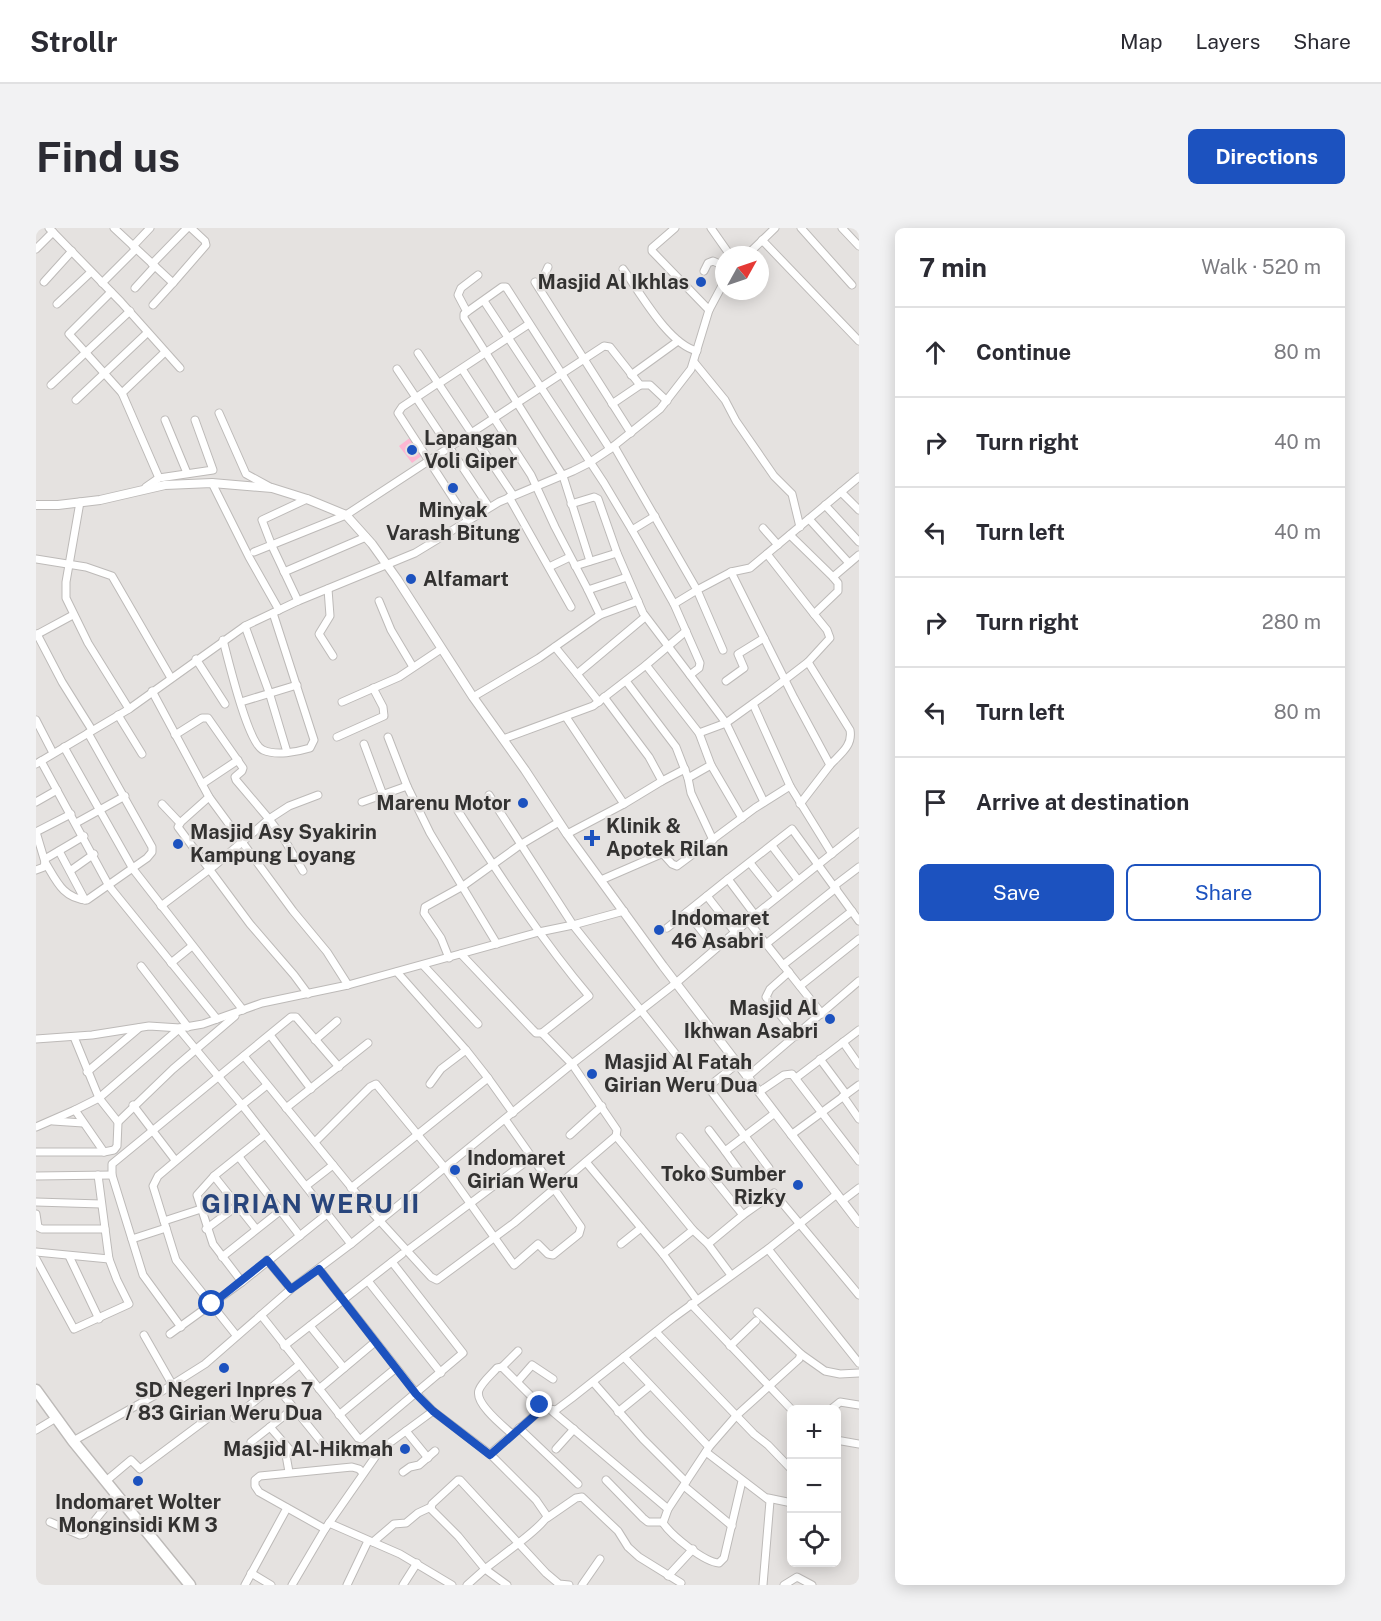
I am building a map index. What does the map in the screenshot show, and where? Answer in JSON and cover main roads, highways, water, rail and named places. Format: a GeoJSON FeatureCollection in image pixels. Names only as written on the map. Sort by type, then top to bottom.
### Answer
{"type":"FeatureCollection","features":[{"type":"Feature","properties":{"kind":"highway"},"geometry":{"type":"LineString","coordinates":[[36,1390],[73,1441],[190,1585]]}},
{"type":"Feature","properties":{"kind":"place","name":"Masjid Al Ikhlas"},"geometry":{"type":"Point","coordinates":[701,282]}},
{"type":"Feature","properties":{"kind":"place","name":"Lapangan Voli Giper"},"geometry":{"type":"Point","coordinates":[412,450]}},
{"type":"Feature","properties":{"kind":"place","name":"Minyak Varash Bitung"},"geometry":{"type":"Point","coordinates":[453,488]}},
{"type":"Feature","properties":{"kind":"place","name":"Alfamart"},"geometry":{"type":"Point","coordinates":[411,579]}},
{"type":"Feature","properties":{"kind":"place","name":"Marenu Motor"},"geometry":{"type":"Point","coordinates":[523,803]}},
{"type":"Feature","properties":{"kind":"place","name":"Klinik & Apotek Rilan"},"geometry":{"type":"Point","coordinates":[592,838]}},
{"type":"Feature","properties":{"kind":"place","name":"Masjid Asy Syakirin Kampung Loyang"},"geometry":{"type":"Point","coordinates":[178,844]}},
{"type":"Feature","properties":{"kind":"place","name":"Indomaret 46 Asabri"},"geometry":{"type":"Point","coordinates":[659,930]}},
{"type":"Feature","properties":{"kind":"place","name":"Masjid Al Ikhwan Asabri"},"geometry":{"type":"Point","coordinates":[830,1019]}},
{"type":"Feature","properties":{"kind":"place","name":"Masjid Al Fatah Girian Weru Dua"},"geometry":{"type":"Point","coordinates":[592,1074]}},
{"type":"Feature","properties":{"kind":"place","name":"Indomaret Girian Weru"},"geometry":{"type":"Point","coordinates":[455,1170]}},
{"type":"Feature","properties":{"kind":"place","name":"Toko Sumber Rizky"},"geometry":{"type":"Point","coordinates":[798,1185]}},
{"type":"Feature","properties":{"kind":"place","name":"SD Negeri Inpres 7 / 83 Girian Weru Dua"},"geometry":{"type":"Point","coordinates":[224,1368]}},
{"type":"Feature","properties":{"kind":"place","name":"Masjid Al-Hikmah"},"geometry":{"type":"Point","coordinates":[405,1449]}},
{"type":"Feature","properties":{"kind":"place","name":"Indomaret Wolter Monginsidi KM 3"},"geometry":{"type":"Point","coordinates":[138,1481]}},
{"type":"Feature","properties":{"kind":"district","name":"GIRIAN WERU II"},"geometry":{"type":"Point","coordinates":[311,1204]}}]}
